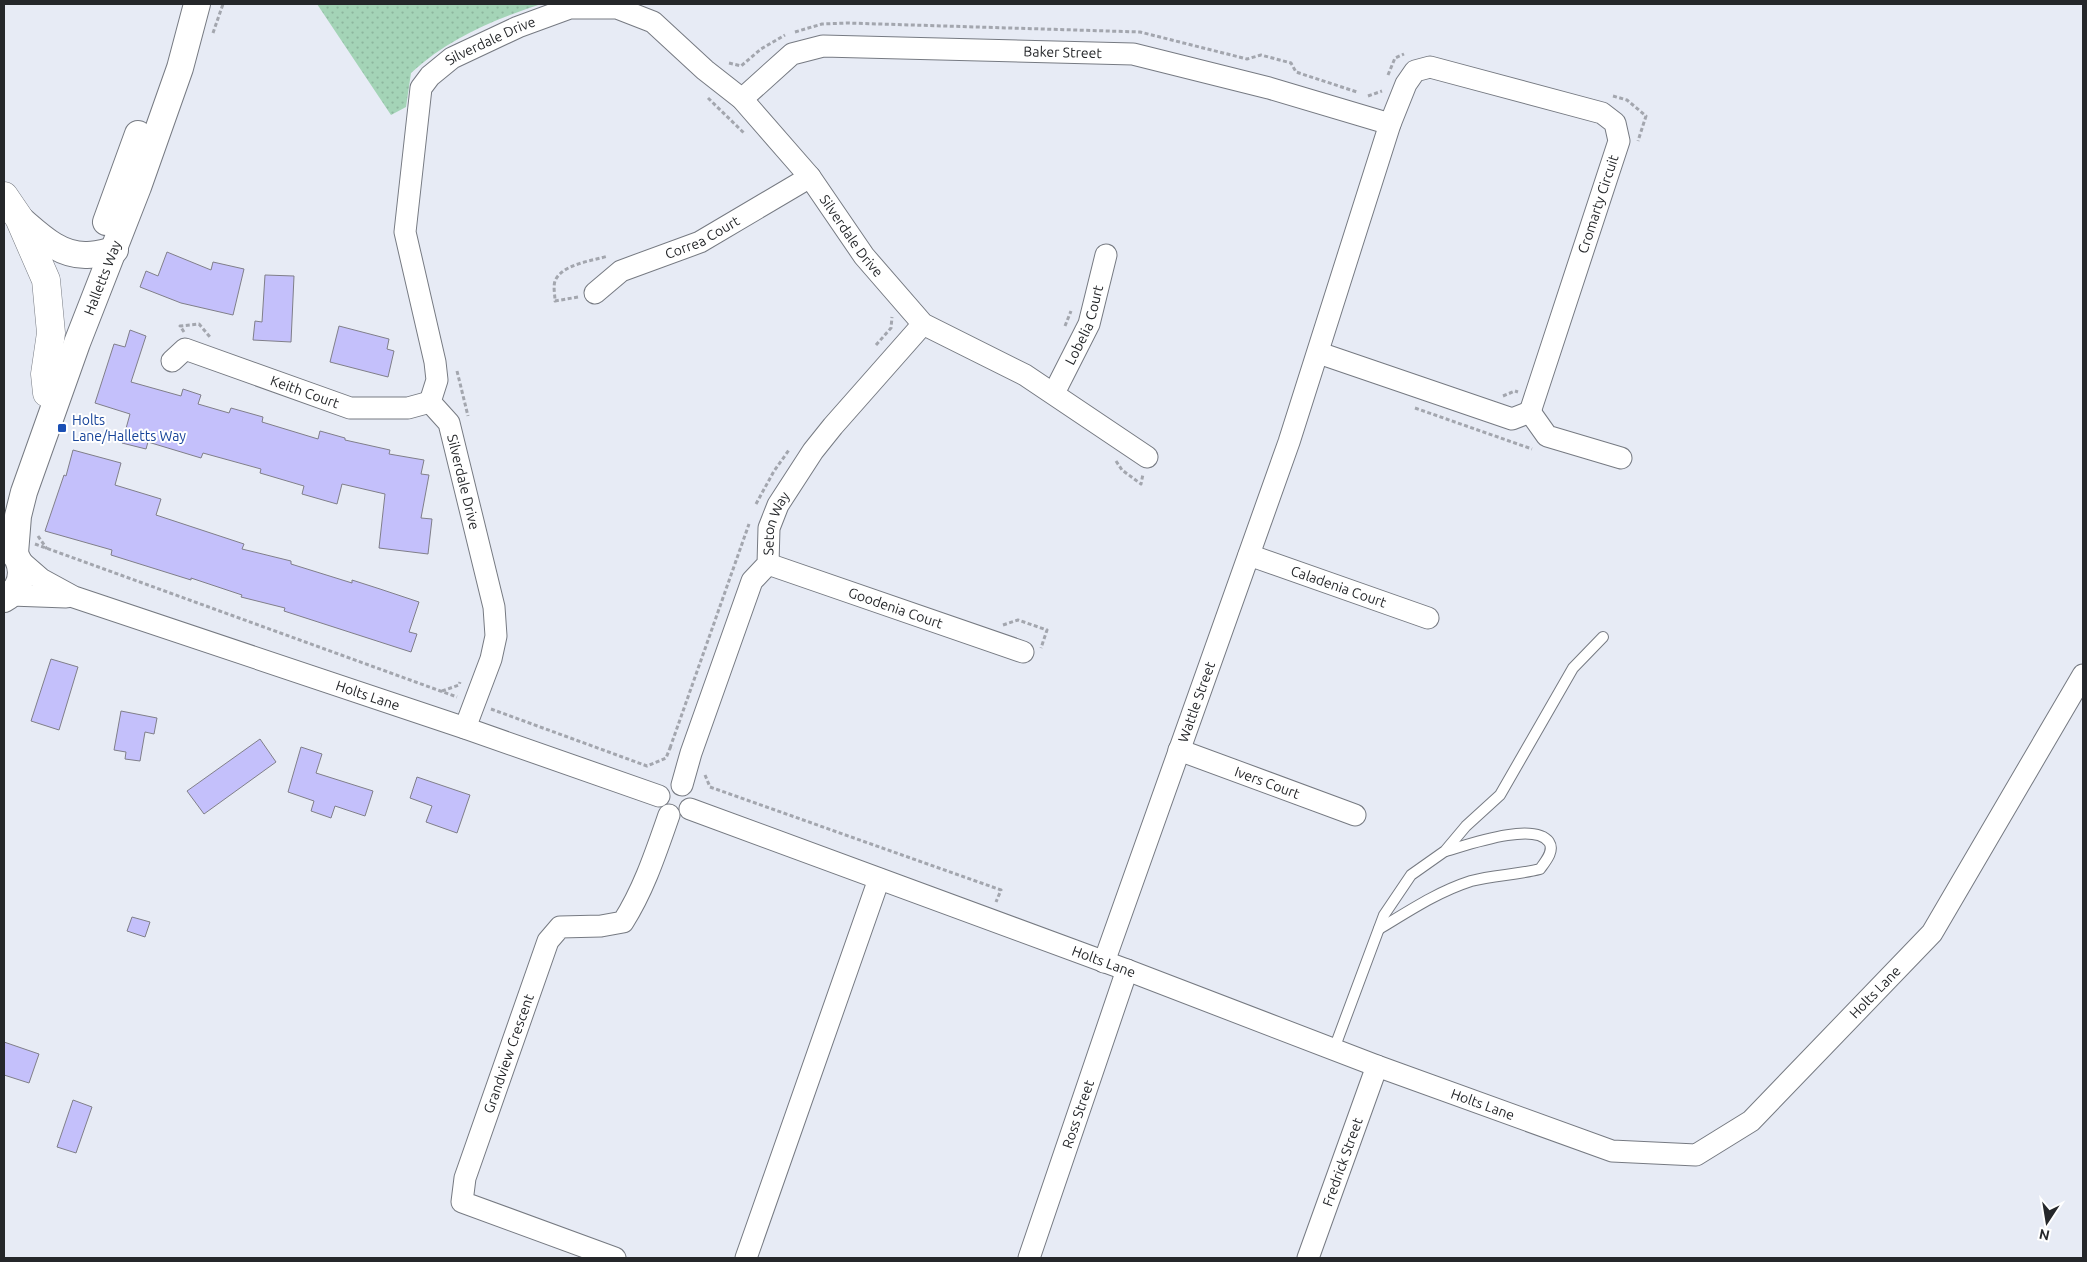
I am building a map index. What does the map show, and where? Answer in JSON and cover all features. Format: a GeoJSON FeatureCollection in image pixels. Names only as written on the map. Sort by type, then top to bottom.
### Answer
{"type":"FeatureCollection","features":[{"type":"Feature","properties":{"kind":"highway"},"geometry":{"type":"LineString","coordinates":[[4,196],[19,218],[46,280],[51,334],[45,374],[47,393]]}},
{"type":"Feature","properties":{"kind":"street","name":"Halletts Way"},"geometry":{"type":"LineString","coordinates":[[4,513],[47,393],[180,68],[196,4]]}},
{"type":"Feature","properties":{"kind":"street","name":"Silverdale Drive"},"geometry":{"type":"LineString","coordinates":[[465,728],[491,658],[496,636],[494,607],[449,424],[430,402],[437,380],[436,362],[405,232],[421,88],[430,76],[452,58],[518,27],[570,8],[617,8],[653,22],[705,70],[742,99],[810,177],[864,256],[922,324],[1025,374],[1147,457]]}},
{"type":"Feature","properties":{"kind":"street","name":"Baker Street"},"geometry":{"type":"LineString","coordinates":[[742,99],[792,54],[823,46],[1133,54],[1269,88],[1390,124]]}},
{"type":"Feature","properties":{"kind":"street","name":"Cromarty Circuit"},"geometry":{"type":"LineString","coordinates":[[1290,442],[1390,124],[1415,71],[1430,67],[1602,113],[1615,123],[1619,140],[1532,405]]}},
{"type":"Feature","properties":{"kind":"street","name":"Correa Court"},"geometry":{"type":"LineString","coordinates":[[595,293],[621,271],[700,242],[810,177]]}},
{"type":"Feature","properties":{"kind":"street"},"geometry":{"type":"LineString","coordinates":[[19,218],[49,243],[67,252],[87,256],[104,252]]}},
{"type":"Feature","properties":{"kind":"street","name":"Halletts Way"},"geometry":{"type":"LineString","coordinates":[[8,597],[21,578],[12,552],[24,492],[77,343],[104,252]]}},
{"type":"Feature","properties":{"kind":"street","name":"Lobelia Court"},"geometry":{"type":"LineString","coordinates":[[1054,392],[1089,324],[1106,255]]}},
{"type":"Feature","properties":{"kind":"street","name":"Seton Way"},"geometry":{"type":"LineString","coordinates":[[682,785],[691,753],[752,581],[768,564],[769,528],[778,505],[813,451],[922,324]]}},
{"type":"Feature","properties":{"kind":"street","name":"Keith Court"},"geometry":{"type":"LineString","coordinates":[[181,348],[350,408],[408,408],[430,402]]}},
{"type":"Feature","properties":{"kind":"street"},"geometry":{"type":"LineString","coordinates":[[1319,353],[1452,410],[1512,419],[1532,405],[1546,436],[1621,458]]}},
{"type":"Feature","properties":{"kind":"street","name":"Wattle Street"},"geometry":{"type":"LineString","coordinates":[[1104,962],[1290,442]]}},
{"type":"Feature","properties":{"kind":"street","name":"Holts Lane"},"geometry":{"type":"LineString","coordinates":[[12,552],[41,578],[74,597],[465,728],[659,796]]}},
{"type":"Feature","properties":{"kind":"street","name":"Caladenia Court"},"geometry":{"type":"LineString","coordinates":[[1249,555],[1428,618]]}},
{"type":"Feature","properties":{"kind":"street","name":"Goodenia Court"},"geometry":{"type":"LineString","coordinates":[[768,564],[1023,652]]}},
{"type":"Feature","properties":{"kind":"street","name":"Holts Lane"},"geometry":{"type":"LineString","coordinates":[[8,597],[74,597]]}},
{"type":"Feature","properties":{"kind":"street","name":"Holts Lane"},"geometry":{"type":"LineString","coordinates":[[690,809],[1127,970],[1376,1066],[1612,1151],[1696,1155],[1751,1121],[1932,933],[2083,675]]}},
{"type":"Feature","properties":{"kind":"street","name":"Ivers Court"},"geometry":{"type":"LineString","coordinates":[[1179,750],[1355,815]]}},
{"type":"Feature","properties":{"kind":"street"},"geometry":{"type":"LineString","coordinates":[[677,783],[682,785],[692,795],[690,809],[681,816],[669,815],[660,808],[659,796],[666,786],[677,783]]}},
{"type":"Feature","properties":{"kind":"street","name":"Grandview Crescent"},"geometry":{"type":"LineString","coordinates":[[614,1258],[462,1202],[465,1178],[548,941],[560,927],[601,926],[623,922],[635,903],[650,869],[669,815]]}},
{"type":"Feature","properties":{"kind":"street"},"geometry":{"type":"LineString","coordinates":[[746,1258],[879,879]]}},
{"type":"Feature","properties":{"kind":"street","name":"Ross Street"},"geometry":{"type":"LineString","coordinates":[[1029,1258],[1127,970]]}},
{"type":"Feature","properties":{"kind":"street","name":"Fredrick Street"},"geometry":{"type":"LineString","coordinates":[[1308,1258],[1376,1066]]}},
{"type":"Feature","properties":{"kind":"lane"},"geometry":{"type":"LineString","coordinates":[[1445,852],[1466,826],[1500,795],[1572,668],[1603,637]]}},
{"type":"Feature","properties":{"kind":"lane"},"geometry":{"type":"LineString","coordinates":[[1334,1049],[1378,929],[1384,915],[1411,875],[1445,852],[1476,842],[1527,832],[1542,834],[1550,844],[1551,851],[1540,869],[1518,875],[1472,881],[1427,899],[1378,929]]}},
{"type":"Feature","properties":{"kind":"path"},"geometry":{"type":"LineString","coordinates":[[705,70],[719,55],[735,65],[741,66],[780,37],[822,24],[847,23],[1140,32],[1247,59],[1261,55],[1291,62],[1296,72],[1369,96],[1382,92],[1385,84]]}},
{"type":"Feature","properties":{"kind":"path"},"geometry":{"type":"LineString","coordinates":[[1387,77],[1396,58],[1408,52]]}},
{"type":"Feature","properties":{"kind":"path"},"geometry":{"type":"LineString","coordinates":[[1608,95],[1627,100],[1646,116],[1638,144]]}},
{"type":"Feature","properties":{"kind":"path"},"geometry":{"type":"LineString","coordinates":[[1062,333],[1073,304]]}},
{"type":"Feature","properties":{"kind":"path"},"geometry":{"type":"LineString","coordinates":[[181,348],[180,326],[199,324],[211,338]]}},
{"type":"Feature","properties":{"kind":"path"},"geometry":{"type":"LineString","coordinates":[[1499,398],[1515,391],[1532,405]]}},
{"type":"Feature","properties":{"kind":"path"},"geometry":{"type":"LineString","coordinates":[[47,550],[647,766],[666,758],[670,748],[691,753],[704,759],[703,770],[710,787],[1001,890],[989,919]]}},
{"type":"Feature","properties":{"kind":"path"},"geometry":{"type":"LineString","coordinates":[[442,692],[459,685],[462,675]]}},
{"type":"Feature","properties":{"kind":"green space"},"geometry":{"type":"Polygon","coordinates":[[[317,4],[541,4],[472,31],[426,61],[411,73],[406,107],[391,115],[317,4]]]}},
{"type":"Feature","properties":{"kind":"building"},"geometry":{"type":"Polygon","coordinates":[[[167,252],[211,270],[213,262],[244,269],[233,315],[181,303],[140,287],[146,271],[158,276],[167,252]]]}},
{"type":"Feature","properties":{"kind":"building"},"geometry":{"type":"Polygon","coordinates":[[[265,275],[294,276],[291,342],[253,340],[255,321],[262,322],[265,275]]]}},
{"type":"Feature","properties":{"kind":"building"},"geometry":{"type":"Polygon","coordinates":[[[339,326],[389,339],[387,349],[394,351],[388,377],[330,362],[339,326]]]}},
{"type":"Feature","properties":{"kind":"building"},"geometry":{"type":"Polygon","coordinates":[[[130,330],[146,336],[131,382],[181,396],[183,389],[201,395],[198,404],[229,413],[231,408],[263,417],[262,422],[318,439],[320,431],[345,438],[345,440],[390,450],[389,454],[424,460],[421,474],[429,475],[421,518],[432,519],[428,554],[379,548],[385,494],[342,484],[337,504],[302,494],[304,486],[260,473],[261,469],[203,453],[201,458],[148,442],[146,449],[122,443],[130,414],[95,403],[114,344],[125,347],[130,330]]]}},
{"type":"Feature","properties":{"kind":"building"},"geometry":{"type":"Polygon","coordinates":[[[73,450],[121,463],[115,485],[161,499],[156,515],[244,544],[242,549],[291,561],[291,564],[352,583],[352,580],[419,602],[409,632],[417,634],[411,652],[284,611],[285,608],[241,597],[242,595],[191,578],[191,580],[111,555],[112,550],[45,531],[64,475],[66,476],[73,450]]]}},
{"type":"Feature","properties":{"kind":"building"},"geometry":{"type":"Polygon","coordinates":[[[51,659],[78,667],[59,730],[31,721],[51,659]]]}},
{"type":"Feature","properties":{"kind":"building"},"geometry":{"type":"Polygon","coordinates":[[[121,711],[157,718],[154,734],[145,732],[140,761],[125,759],[126,752],[114,750],[121,711]]]}},
{"type":"Feature","properties":{"kind":"building"},"geometry":{"type":"Polygon","coordinates":[[[260,739],[276,762],[204,814],[187,791],[260,739]]]}},
{"type":"Feature","properties":{"kind":"building"},"geometry":{"type":"Polygon","coordinates":[[[301,747],[322,754],[316,773],[373,791],[365,816],[335,806],[331,818],[311,811],[314,801],[288,792],[301,747]]]}},
{"type":"Feature","properties":{"kind":"building"},"geometry":{"type":"Polygon","coordinates":[[[417,777],[470,795],[457,833],[426,822],[432,806],[410,798],[417,777]]]}},
{"type":"Feature","properties":{"kind":"building"},"geometry":{"type":"Polygon","coordinates":[[[132,917],[150,922],[145,937],[127,931],[132,917]]]}},
{"type":"Feature","properties":{"kind":"building"},"geometry":{"type":"Polygon","coordinates":[[[4,1042],[39,1054],[29,1083],[4,1075],[4,1042]]]}},
{"type":"Feature","properties":{"kind":"building"},"geometry":{"type":"Polygon","coordinates":[[[73,1100],[92,1107],[76,1153],[57,1147],[73,1100]]]}},
{"type":"Feature","properties":{"kind":"place","name":"Holts Lane/Halletts Way"},"geometry":{"type":"Point","coordinates":[62,428]}}]}
